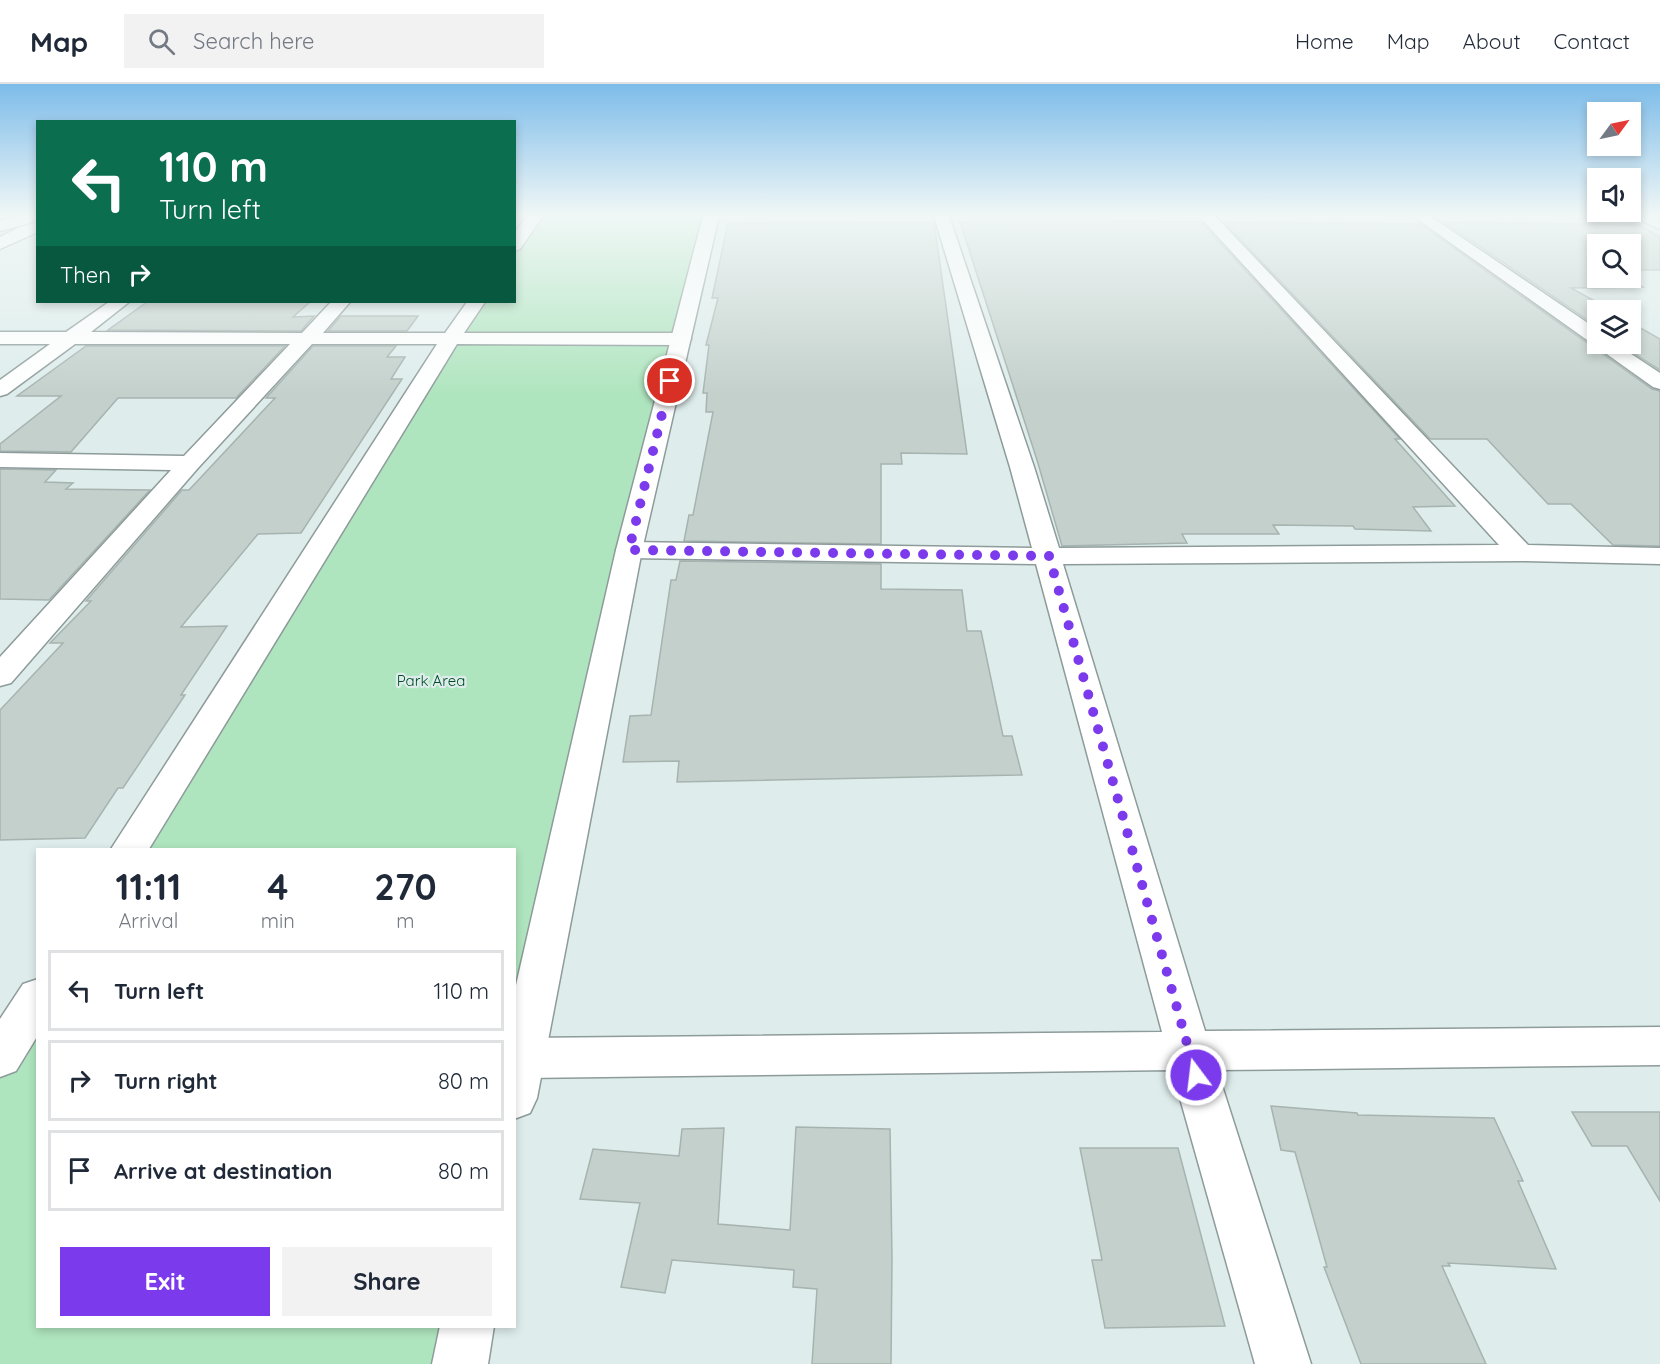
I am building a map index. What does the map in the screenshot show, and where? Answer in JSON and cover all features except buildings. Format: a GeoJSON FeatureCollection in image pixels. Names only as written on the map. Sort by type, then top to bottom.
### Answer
{"type":"FeatureCollection","features":[{"type":"Feature","properties":{"kind":"street"},"geometry":{"type":"LineString","coordinates":[[696,276],[629,550],[519,1078],[1189,1051],[1660,1046]]}},
{"type":"Feature","properties":{"kind":"street"},"geometry":{"type":"LineString","coordinates":[[960,276],[1049,556],[1189,1051],[1282,1364]]}},
{"type":"Feature","properties":{"kind":"street"},"geometry":{"type":"LineString","coordinates":[[1262,276],[1521,554]]}},
{"type":"Feature","properties":{"kind":"street"},"geometry":{"type":"LineString","coordinates":[[1506,276],[1587,331]]}},
{"type":"Feature","properties":{"kind":"street"},"geometry":{"type":"LineString","coordinates":[[0,390],[119,303]]}},
{"type":"Feature","properties":{"kind":"street"},"geometry":{"type":"LineString","coordinates":[[0,676],[190,463],[340,303]]}},
{"type":"Feature","properties":{"kind":"street"},"geometry":{"type":"LineString","coordinates":[[131,848],[451,338],[475,303]]}},
{"type":"Feature","properties":{"kind":"street"},"geometry":{"type":"LineString","coordinates":[[0,338],[681,339]]}},
{"type":"Feature","properties":{"kind":"street"},"geometry":{"type":"LineString","coordinates":[[1618,354],[1660,383]]}},
{"type":"Feature","properties":{"kind":"street"},"geometry":{"type":"LineString","coordinates":[[0,460],[190,463]]}},
{"type":"Feature","properties":{"kind":"street"},"geometry":{"type":"LineString","coordinates":[[629,550],[1049,556],[1521,554],[1660,556]]}},
{"type":"Feature","properties":{"kind":"street"},"geometry":{"type":"LineString","coordinates":[[0,1057],[36,1001]]}},
{"type":"Feature","properties":{"kind":"street"},"geometry":{"type":"LineString","coordinates":[[460,1364],[468,1328]]}},
{"type":"Feature","properties":{"kind":"green space","name":"Park Area"},"geometry":{"type":"Polygon","coordinates":[[[516,276],[696,276],[629,550],[516,1093],[516,848],[131,848],[451,338],[475,303],[516,303],[516,276]]]}},
{"type":"Feature","properties":{"kind":"green space"},"geometry":{"type":"Polygon","coordinates":[[[36,999],[36,1328],[467,1328],[460,1364],[0,1364],[0,1057],[36,999]]]}},
{"type":"Feature","properties":{"kind":"route"},"geometry":{"type":"LineString","coordinates":[[670,381],[629,550],[1049,556],[1196,1075]]}}]}
